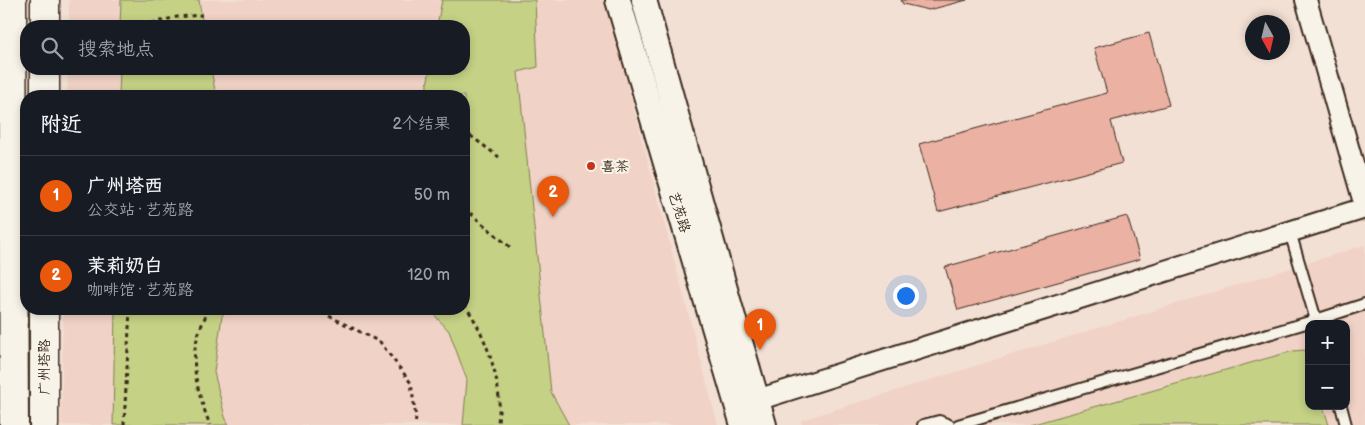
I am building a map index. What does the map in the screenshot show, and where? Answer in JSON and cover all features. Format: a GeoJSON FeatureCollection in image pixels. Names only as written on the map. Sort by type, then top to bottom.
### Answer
{"type":"FeatureCollection","features":[{"type":"Feature","properties":{"kind":"main road"},"geometry":{"type":"LineString","coordinates":[[12,0],[14,425]]}},
{"type":"Feature","properties":{"kind":"main road"},"geometry":{"type":"LineString","coordinates":[[45,0],[45,20]]}},
{"type":"Feature","properties":{"kind":"main road"},"geometry":{"type":"LineString","coordinates":[[45,75],[45,90]]}},
{"type":"Feature","properties":{"kind":"main road","name":"广州塔路"},"geometry":{"type":"LineString","coordinates":[[44,315],[44,425]]}},
{"type":"Feature","properties":{"kind":"street","name":"艺苑路"},"geometry":{"type":"LineString","coordinates":[[618,0],[745,410],[764,425]]}},
{"type":"Feature","properties":{"kind":"street","name":"艺苑路"},"geometry":{"type":"LineString","coordinates":[[644,0],[745,410]]}},
{"type":"Feature","properties":{"kind":"street"},"geometry":{"type":"LineString","coordinates":[[745,410],[1365,207],[1306,0]]}},
{"type":"Feature","properties":{"kind":"lane"},"geometry":{"type":"LineString","coordinates":[[1290,232],[1316,320]]}},
{"type":"Feature","properties":{"kind":"lane"},"geometry":{"type":"LineString","coordinates":[[1322,320],[1365,304]]}},
{"type":"Feature","properties":{"kind":"lane"},"geometry":{"type":"LineString","coordinates":[[958,425],[1305,325]]}},
{"type":"Feature","properties":{"kind":"lane"},"geometry":{"type":"LineString","coordinates":[[1342,410],[1346,425]]}},
{"type":"Feature","properties":{"kind":"lane"},"geometry":{"type":"LineString","coordinates":[[923,425],[939,421],[949,425]]}},
{"type":"Feature","properties":{"kind":"path"},"geometry":{"type":"LineString","coordinates":[[168,20],[202,15]]}},
{"type":"Feature","properties":{"kind":"path"},"geometry":{"type":"LineString","coordinates":[[470,135],[500,157]]}},
{"type":"Feature","properties":{"kind":"path"},"geometry":{"type":"LineString","coordinates":[[470,213],[510,247]]}},
{"type":"Feature","properties":{"kind":"path"},"geometry":{"type":"LineString","coordinates":[[124,425],[130,315]]}},
{"type":"Feature","properties":{"kind":"path"},"geometry":{"type":"LineString","coordinates":[[206,315],[195,350],[196,382],[210,425]]}},
{"type":"Feature","properties":{"kind":"path"},"geometry":{"type":"LineString","coordinates":[[470,315],[484,339],[495,375],[499,401],[498,425]]}},
{"type":"Feature","properties":{"kind":"path"},"geometry":{"type":"LineString","coordinates":[[329,316],[380,342],[411,383],[416,418],[415,425]]}},
{"type":"Feature","properties":{"kind":"shaded area"},"geometry":{"type":"Polygon","coordinates":[[[69,0],[605,0],[718,425],[61,425],[63,315],[470,315],[470,90],[67,90],[68,75],[470,75],[470,20],[69,20],[69,0]]]}},
{"type":"Feature","properties":{"kind":"shaded area"},"geometry":{"type":"Polygon","coordinates":[[[1365,245],[1365,425],[802,425],[801,420],[1365,245]]]}},
{"type":"Feature","properties":{"kind":"green space"},"geometry":{"type":"Polygon","coordinates":[[[121,0],[199,0],[202,20],[120,20],[121,0]]]}},
{"type":"Feature","properties":{"kind":"green space"},"geometry":{"type":"Polygon","coordinates":[[[442,0],[535,0],[538,67],[518,72],[551,392],[569,425],[463,425],[467,380],[449,331],[434,315],[470,315],[470,90],[426,90],[429,75],[470,75],[470,20],[438,20],[442,0]]]}},
{"type":"Feature","properties":{"kind":"green space"},"geometry":{"type":"Polygon","coordinates":[[[120,75],[212,75],[215,90],[119,90],[120,75]]]}},
{"type":"Feature","properties":{"kind":"green space"},"geometry":{"type":"Polygon","coordinates":[[[115,315],[223,315],[214,372],[225,417],[229,425],[113,425],[115,315]]]}},
{"type":"Feature","properties":{"kind":"green space"},"geometry":{"type":"Polygon","coordinates":[[[1305,350],[1305,410],[1324,410],[1329,425],[1030,425],[1293,351],[1305,350]]]}},
{"type":"Feature","properties":{"kind":"building"},"geometry":{"type":"Polygon","coordinates":[[[901,0],[967,0],[929,10],[903,4],[901,0]]]}},
{"type":"Feature","properties":{"kind":"building"},"geometry":{"type":"Polygon","coordinates":[[[1149,33],[1169,105],[1111,121],[1122,163],[938,212],[919,144],[1107,93],[1094,48],[1149,33]]]}},
{"type":"Feature","properties":{"kind":"building"},"geometry":{"type":"Polygon","coordinates":[[[1127,216],[1140,259],[958,310],[945,267],[1127,216]]]}},
{"type":"Feature","properties":{"kind":"place","name":"喜茶"},"geometry":{"type":"Point","coordinates":[591,166]}},
{"type":"Feature","properties":{"kind":"place","name":"茉莉奶白"},"geometry":{"type":"Point","coordinates":[553,217]}},
{"type":"Feature","properties":{"kind":"place","name":"广州塔西"},"geometry":{"type":"Point","coordinates":[760,350]}}]}
